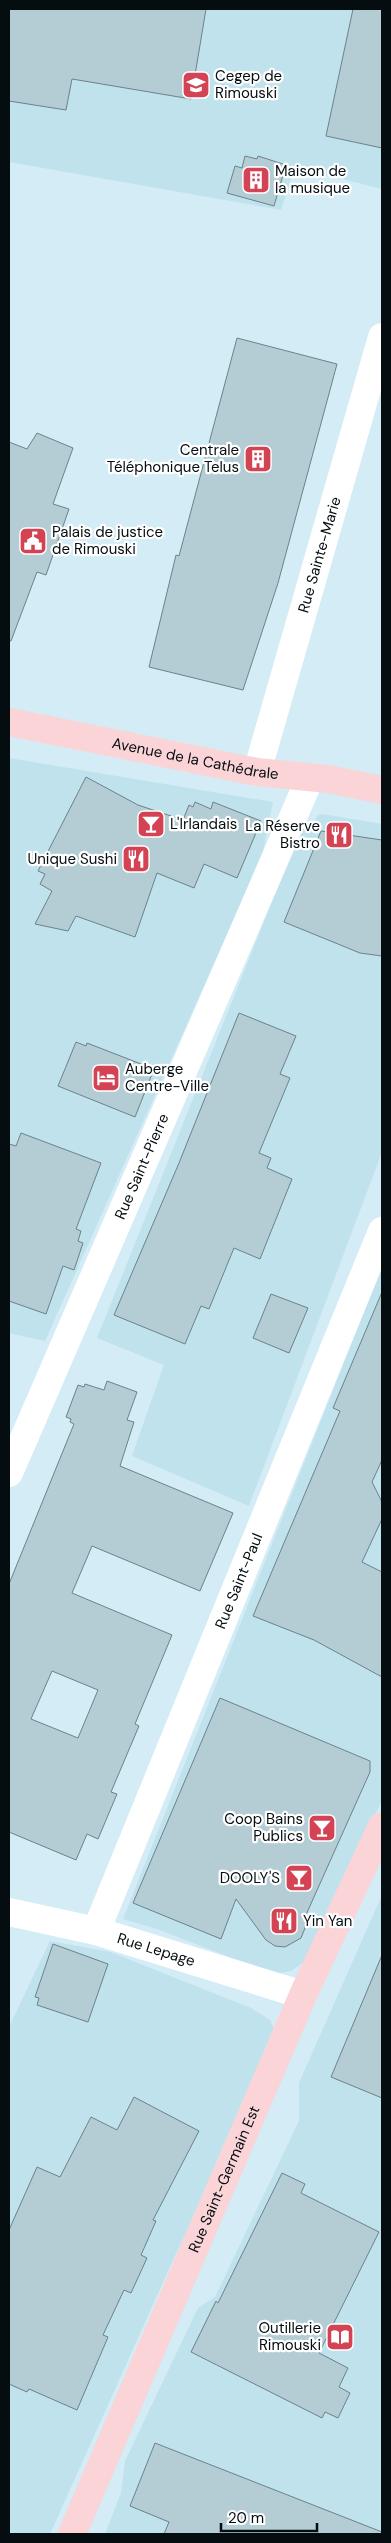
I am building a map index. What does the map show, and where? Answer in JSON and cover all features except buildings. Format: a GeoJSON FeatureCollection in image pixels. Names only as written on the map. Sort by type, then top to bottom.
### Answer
{"type":"FeatureCollection","features":[{"type":"Feature","properties":{"kind":"street","name":"Rue Sainte-Marie"},"geometry":{"type":"LineString","coordinates":[[257,772],[382,336]]}},
{"type":"Feature","properties":{"kind":"street","name":"Avenue de la Cathédrale"},"geometry":{"type":"LineString","coordinates":[[9,722],[257,772],[328,779],[382,790]]}},
{"type":"Feature","properties":{"kind":"street","name":"Rue Saint-Pierre"},"geometry":{"type":"LineString","coordinates":[[9,1473],[310,778]]}},
{"type":"Feature","properties":{"kind":"street","name":"Rue Saint-Paul"},"geometry":{"type":"LineString","coordinates":[[96,1931],[382,1231]]}},
{"type":"Feature","properties":{"kind":"street","name":"Rue Saint-Germain Est"},"geometry":{"type":"LineString","coordinates":[[72,2534],[304,1995],[382,1826]]}},
{"type":"Feature","properties":{"kind":"street","name":"Rue Lepage"},"geometry":{"type":"LineString","coordinates":[[9,1912],[96,1931],[304,1995]]}},
{"type":"Feature","properties":{"kind":"shaded area","name":"Cegep de Rimouski"},"geometry":{"type":"Polygon","coordinates":[[[9,9],[382,9],[382,189],[295,167],[281,210],[9,162],[9,9]]]}},
{"type":"Feature","properties":{"kind":"shaded area"},"geometry":{"type":"Polygon","coordinates":[[[9,758],[273,802],[262,856],[45,1341],[9,1333],[9,758]]]}},
{"type":"Feature","properties":{"kind":"shaded area"},"geometry":{"type":"Polygon","coordinates":[[[322,814],[382,824],[382,1152],[249,1506],[132,1456],[164,1365],[97,1338],[304,822],[313,825],[317,816],[322,814]]]}},
{"type":"Feature","properties":{"kind":"shaded area"},"geometry":{"type":"Polygon","coordinates":[[[382,1267],[382,1800],[324,1928],[304,1962],[291,1971],[279,1973],[253,1966],[157,1929],[123,1919],[382,1267]]]}},
{"type":"Feature","properties":{"kind":"shaded area"},"geometry":{"type":"Polygon","coordinates":[[[382,1895],[382,2534],[105,2534],[121,2493],[125,2461],[198,2308],[215,2297],[299,2121],[299,2083],[382,1895]]]}},
{"type":"Feature","properties":{"kind":"shaded area"},"geometry":{"type":"Polygon","coordinates":[[[50,1941],[110,1952],[251,2008],[270,2020],[279,2041],[263,2079],[178,2249],[50,2534],[9,2534],[9,2027],[50,1941]]]}},
{"type":"Feature","properties":{"kind":"place","name":"Cegep de Rimouski"},"geometry":{"type":"Point","coordinates":[196,85]}},
{"type":"Feature","properties":{"kind":"place","name":"Maison de la musique"},"geometry":{"type":"Point","coordinates":[256,180]}},
{"type":"Feature","properties":{"kind":"place","name":"Centrale Téléphonique Telus"},"geometry":{"type":"Point","coordinates":[258,459]}},
{"type":"Feature","properties":{"kind":"place","name":"Palais de justice de Rimouski"},"geometry":{"type":"Point","coordinates":[33,541]}},
{"type":"Feature","properties":{"kind":"place","name":"L'Irlandais"},"geometry":{"type":"Point","coordinates":[151,824]}},
{"type":"Feature","properties":{"kind":"place","name":"La Réserve Bistro"},"geometry":{"type":"Point","coordinates":[339,835]}},
{"type":"Feature","properties":{"kind":"place","name":"Unique Sushi"},"geometry":{"type":"Point","coordinates":[136,859]}},
{"type":"Feature","properties":{"kind":"place","name":"Auberge Centre-Ville"},"geometry":{"type":"Point","coordinates":[106,1078]}},
{"type":"Feature","properties":{"kind":"place","name":"Coop Bains Publics"},"geometry":{"type":"Point","coordinates":[322,1828]}},
{"type":"Feature","properties":{"kind":"place","name":"DOOLY'S"},"geometry":{"type":"Point","coordinates":[299,1878]}},
{"type":"Feature","properties":{"kind":"place","name":"Yin Yan"},"geometry":{"type":"Point","coordinates":[284,1921]}},
{"type":"Feature","properties":{"kind":"place","name":"Outillerie Rimouski"},"geometry":{"type":"Point","coordinates":[340,2337]}}]}
